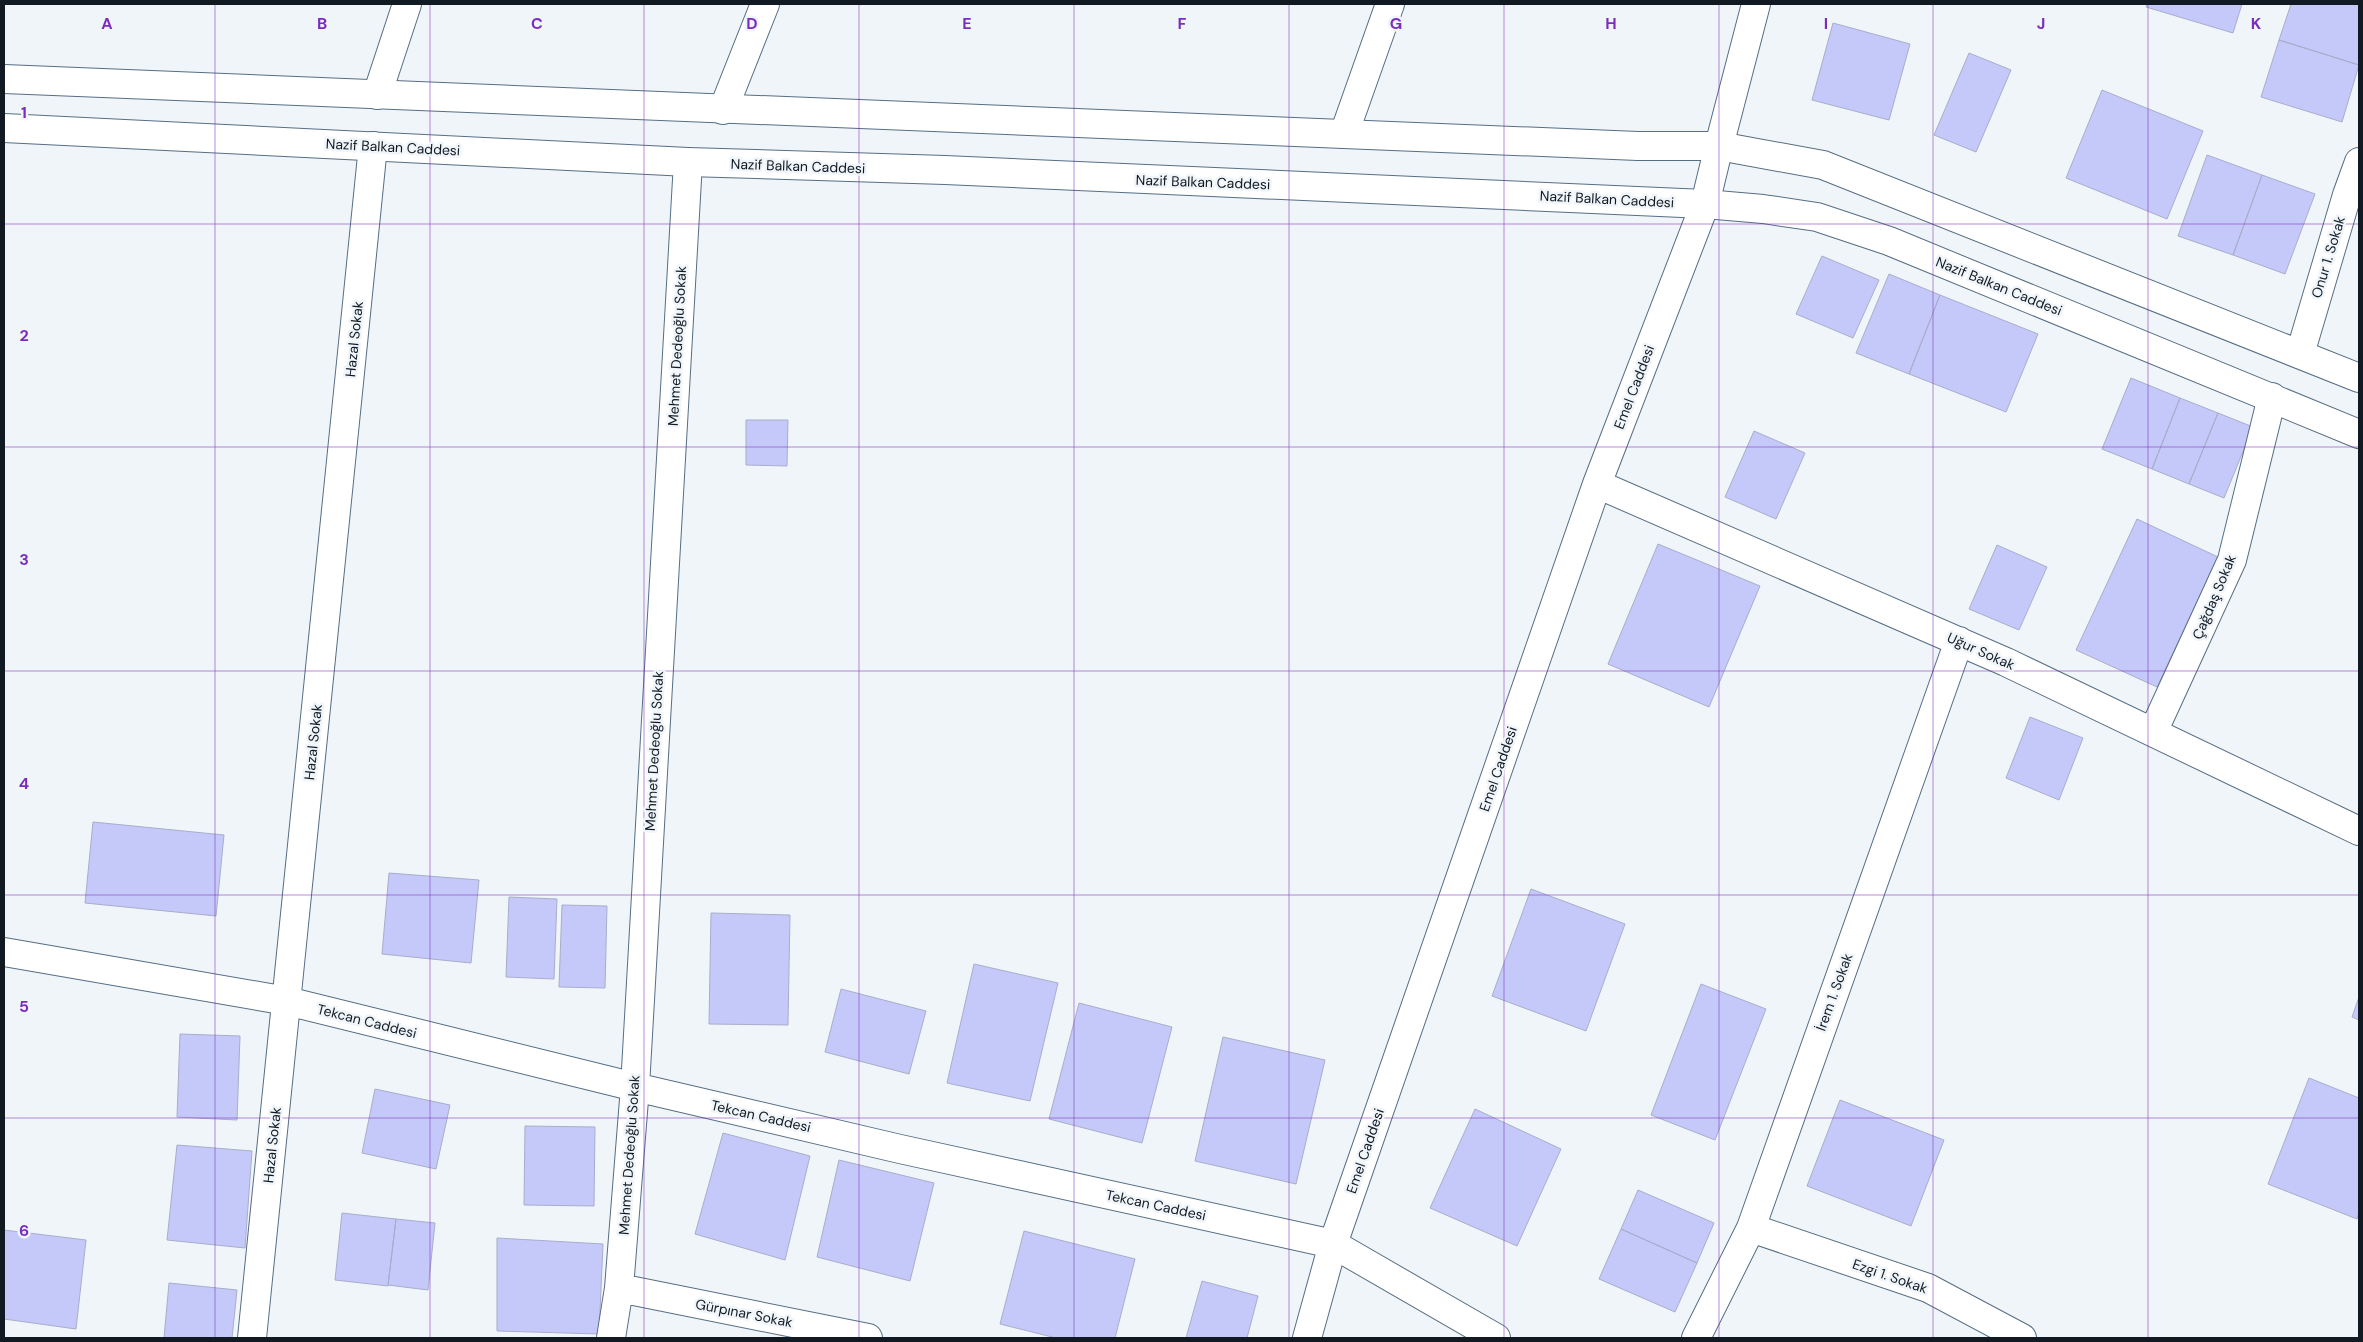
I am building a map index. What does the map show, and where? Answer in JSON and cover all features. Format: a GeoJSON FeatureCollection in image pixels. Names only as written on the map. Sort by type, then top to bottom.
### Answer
{"type":"FeatureCollection","features":[{"type":"Feature","properties":{"kind":"street"},"geometry":{"type":"LineString","coordinates":[[377,95],[407,4]]}},
{"type":"Feature","properties":{"kind":"street"},"geometry":{"type":"LineString","coordinates":[[723,110],[765,4]]}},
{"type":"Feature","properties":{"kind":"street"},"geometry":{"type":"LineString","coordinates":[[1344,134],[1390,4]]}},
{"type":"Feature","properties":{"kind":"street"},"geometry":{"type":"LineString","coordinates":[[1718,146],[1756,4]]}},
{"type":"Feature","properties":{"kind":"street"},"geometry":{"type":"LineString","coordinates":[[4,79],[723,110],[1638,146],[1718,146],[1823,165],[2359,378]]}},
{"type":"Feature","properties":{"kind":"street","name":"Nazif Balkan Caddesi"},"geometry":{"type":"LineString","coordinates":[[4,128],[688,162],[965,171],[1704,204],[1763,209],[1817,217],[1889,241],[2359,434]]}},
{"type":"Feature","properties":{"kind":"street","name":"Hazal Sokak"},"geometry":{"type":"LineString","coordinates":[[257,1337],[287,1001],[373,146]]}},
{"type":"Feature","properties":{"kind":"street","name":"Emel Caddesi"},"geometry":{"type":"LineString","coordinates":[[1307,1338],[1333,1244],[1597,484],[1704,204],[1718,146]]}},
{"type":"Feature","properties":{"kind":"street","name":"Mehmet Dedeoğlu Sokak"},"geometry":{"type":"LineString","coordinates":[[611,1338],[619,1288],[635,1087],[688,162]]}},
{"type":"Feature","properties":{"kind":"street","name":"Onur 1. Sokak"},"geometry":{"type":"LineString","coordinates":[[2300,354],[2344,204],[2359,162]]}},
{"type":"Feature","properties":{"kind":"street","name":"Çağdaş Sokak"},"geometry":{"type":"LineString","coordinates":[[2154,732],[2232,560],[2272,397]]}},
{"type":"Feature","properties":{"kind":"street","name":"Uğur Sokak"},"geometry":{"type":"LineString","coordinates":[[1597,484],[1958,641],[2154,732],[2359,831]]}},
{"type":"Feature","properties":{"kind":"street","name":"İrem 1. Sokak"},"geometry":{"type":"LineString","coordinates":[[1696,1338],[1751,1228],[1958,641]]}},
{"type":"Feature","properties":{"kind":"street","name":"Tekcan Caddesi"},"geometry":{"type":"LineString","coordinates":[[4,952],[287,1001],[635,1087],[900,1149],[1333,1244],[1496,1338]]}},
{"type":"Feature","properties":{"kind":"street","name":"Ezgi 1. Sokak"},"geometry":{"type":"LineString","coordinates":[[1751,1228],[1928,1288],[2022,1338]]}},
{"type":"Feature","properties":{"kind":"street","name":"Gürpınar Sokak"},"geometry":{"type":"LineString","coordinates":[[619,1288],[868,1338]]}},
{"type":"Feature","properties":{"kind":"building"},"geometry":{"type":"Polygon","coordinates":[[[2147,4],[2242,4],[2233,33],[2146,7],[2147,4]]]}},
{"type":"Feature","properties":{"kind":"building"},"geometry":{"type":"Polygon","coordinates":[[[2291,4],[2359,4],[2359,65],[2279,40],[2291,4]]]}},
{"type":"Feature","properties":{"kind":"building"},"geometry":{"type":"Polygon","coordinates":[[[1833,23],[1910,44],[1889,120],[1812,100],[1833,23]]]}},
{"type":"Feature","properties":{"kind":"building"},"geometry":{"type":"Polygon","coordinates":[[[2279,40],[2359,65],[2342,122],[2261,97],[2279,40]]]}},
{"type":"Feature","properties":{"kind":"building"},"geometry":{"type":"Polygon","coordinates":[[[1969,53],[2011,70],[1976,152],[1934,135],[1969,53]]]}},
{"type":"Feature","properties":{"kind":"building"},"geometry":{"type":"Polygon","coordinates":[[[2102,90],[2203,131],[2167,219],[2066,178],[2102,90]]]}},
{"type":"Feature","properties":{"kind":"building"},"geometry":{"type":"Polygon","coordinates":[[[2207,155],[2262,175],[2233,255],[2178,236],[2207,155]]]}},
{"type":"Feature","properties":{"kind":"building"},"geometry":{"type":"Polygon","coordinates":[[[2262,175],[2315,194],[2285,274],[2233,255],[2262,175]]]}},
{"type":"Feature","properties":{"kind":"building"},"geometry":{"type":"Polygon","coordinates":[[[1822,256],[1879,280],[1853,338],[1796,314],[1822,256]]]}},
{"type":"Feature","properties":{"kind":"building"},"geometry":{"type":"Polygon","coordinates":[[[1889,274],[1940,295],[1909,374],[1856,353],[1889,274]]]}},
{"type":"Feature","properties":{"kind":"building"},"geometry":{"type":"Polygon","coordinates":[[[1940,295],[2038,334],[2006,412],[1909,374],[1940,295]]]}},
{"type":"Feature","properties":{"kind":"building"},"geometry":{"type":"Polygon","coordinates":[[[2131,378],[2180,398],[2152,469],[2102,449],[2131,378]]]}},
{"type":"Feature","properties":{"kind":"building"},"geometry":{"type":"Polygon","coordinates":[[[2180,398],[2218,413],[2189,484],[2152,469],[2180,398]]]}},
{"type":"Feature","properties":{"kind":"building"},"geometry":{"type":"Polygon","coordinates":[[[2218,413],[2253,427],[2224,498],[2189,484],[2218,413]]]}},
{"type":"Feature","properties":{"kind":"building"},"geometry":{"type":"Polygon","coordinates":[[[746,420],[788,420],[787,466],[746,465],[746,420]]]}},
{"type":"Feature","properties":{"kind":"building"},"geometry":{"type":"Polygon","coordinates":[[[1754,431],[1805,453],[1776,519],[1725,497],[1754,431]]]}},
{"type":"Feature","properties":{"kind":"building"},"geometry":{"type":"Polygon","coordinates":[[[2137,519],[2218,557],[2157,687],[2076,650],[2137,519]]]}},
{"type":"Feature","properties":{"kind":"building"},"geometry":{"type":"Polygon","coordinates":[[[1658,544],[1760,586],[1709,707],[1608,664],[1658,544]]]}},
{"type":"Feature","properties":{"kind":"building"},"geometry":{"type":"Polygon","coordinates":[[[1997,545],[2047,567],[2019,630],[1969,609],[1997,545]]]}},
{"type":"Feature","properties":{"kind":"building"},"geometry":{"type":"Polygon","coordinates":[[[2030,717],[2083,738],[2059,800],[2006,778],[2030,717]]]}},
{"type":"Feature","properties":{"kind":"building"},"geometry":{"type":"Polygon","coordinates":[[[93,822],[224,835],[216,916],[85,903],[93,822]]]}},
{"type":"Feature","properties":{"kind":"building"},"geometry":{"type":"Polygon","coordinates":[[[389,873],[479,880],[471,963],[382,954],[389,873]]]}},
{"type":"Feature","properties":{"kind":"building"},"geometry":{"type":"Polygon","coordinates":[[[1531,889],[1625,924],[1586,1031],[1492,996],[1531,889]]]}},
{"type":"Feature","properties":{"kind":"building"},"geometry":{"type":"Polygon","coordinates":[[[509,897],[557,899],[554,979],[506,977],[509,897]]]}},
{"type":"Feature","properties":{"kind":"building"},"geometry":{"type":"Polygon","coordinates":[[[562,905],[607,906],[605,988],[559,987],[562,905]]]}},
{"type":"Feature","properties":{"kind":"building"},"geometry":{"type":"Polygon","coordinates":[[[711,913],[790,915],[788,1025],[709,1024],[711,913]]]}},
{"type":"Feature","properties":{"kind":"building"},"geometry":{"type":"Polygon","coordinates":[[[974,964],[1058,983],[1030,1101],[947,1083],[974,964]]]}},
{"type":"Feature","properties":{"kind":"building"},"geometry":{"type":"Polygon","coordinates":[[[1701,984],[1766,1009],[1715,1140],[1651,1115],[1701,984]]]}},
{"type":"Feature","properties":{"kind":"building"},"geometry":{"type":"Polygon","coordinates":[[[841,989],[926,1011],[909,1074],[825,1052],[841,989]]]}},
{"type":"Feature","properties":{"kind":"building"},"geometry":{"type":"Polygon","coordinates":[[[2359,997],[2359,1020],[2352,1017],[2359,997]]]}},
{"type":"Feature","properties":{"kind":"building"},"geometry":{"type":"Polygon","coordinates":[[[1079,1003],[1172,1027],[1142,1143],[1049,1119],[1079,1003]]]}},
{"type":"Feature","properties":{"kind":"building"},"geometry":{"type":"Polygon","coordinates":[[[180,1034],[240,1036],[237,1120],[177,1117],[180,1034]]]}},
{"type":"Feature","properties":{"kind":"building"},"geometry":{"type":"Polygon","coordinates":[[[1223,1037],[1325,1060],[1296,1184],[1195,1161],[1223,1037]]]}},
{"type":"Feature","properties":{"kind":"building"},"geometry":{"type":"Polygon","coordinates":[[[2309,1078],[2359,1098],[2359,1212],[2357,1219],[2268,1184],[2309,1078]]]}},
{"type":"Feature","properties":{"kind":"building"},"geometry":{"type":"Polygon","coordinates":[[[375,1089],[450,1105],[436,1169],[362,1153],[375,1089]]]}},
{"type":"Feature","properties":{"kind":"building"},"geometry":{"type":"Polygon","coordinates":[[[1840,1100],[1944,1140],[1911,1226],[1807,1186],[1840,1100]]]}},
{"type":"Feature","properties":{"kind":"building"},"geometry":{"type":"Polygon","coordinates":[[[1475,1109],[1561,1149],[1517,1246],[1430,1208],[1475,1109]]]}},
{"type":"Feature","properties":{"kind":"building"},"geometry":{"type":"Polygon","coordinates":[[[525,1126],[595,1127],[594,1206],[524,1205],[525,1126]]]}},
{"type":"Feature","properties":{"kind":"building"},"geometry":{"type":"Polygon","coordinates":[[[723,1133],[810,1156],[785,1260],[695,1234],[723,1133]]]}},
{"type":"Feature","properties":{"kind":"building"},"geometry":{"type":"Polygon","coordinates":[[[177,1145],[252,1151],[245,1248],[167,1240],[177,1145]]]}},
{"type":"Feature","properties":{"kind":"building"},"geometry":{"type":"Polygon","coordinates":[[[839,1160],[934,1183],[910,1281],[817,1257],[839,1160]]]}},
{"type":"Feature","properties":{"kind":"building"},"geometry":{"type":"Polygon","coordinates":[[[1638,1190],[1714,1223],[1697,1263],[1621,1229],[1638,1190]]]}},
{"type":"Feature","properties":{"kind":"building"},"geometry":{"type":"Polygon","coordinates":[[[342,1213],[396,1219],[388,1286],[335,1280],[342,1213]]]}},
{"type":"Feature","properties":{"kind":"building"},"geometry":{"type":"Polygon","coordinates":[[[396,1219],[435,1223],[428,1290],[388,1285],[396,1219]]]}},
{"type":"Feature","properties":{"kind":"building"},"geometry":{"type":"Polygon","coordinates":[[[1621,1229],[1697,1263],[1675,1312],[1599,1279],[1621,1229]]]}},
{"type":"Feature","properties":{"kind":"building"},"geometry":{"type":"Polygon","coordinates":[[[4,1230],[86,1240],[76,1329],[4,1319],[4,1230]]]}},
{"type":"Feature","properties":{"kind":"building"},"geometry":{"type":"Polygon","coordinates":[[[1024,1231],[1135,1259],[1115,1338],[1056,1338],[1000,1324],[1024,1231]]]}},
{"type":"Feature","properties":{"kind":"building"},"geometry":{"type":"Polygon","coordinates":[[[497,1238],[603,1244],[599,1334],[497,1331],[497,1238]]]}},
{"type":"Feature","properties":{"kind":"building"},"geometry":{"type":"Polygon","coordinates":[[[1202,1281],[1258,1296],[1247,1338],[1186,1338],[1202,1281]]]}},
{"type":"Feature","properties":{"kind":"building"},"geometry":{"type":"Polygon","coordinates":[[[169,1283],[237,1290],[232,1338],[164,1338],[169,1283]]]}}]}
